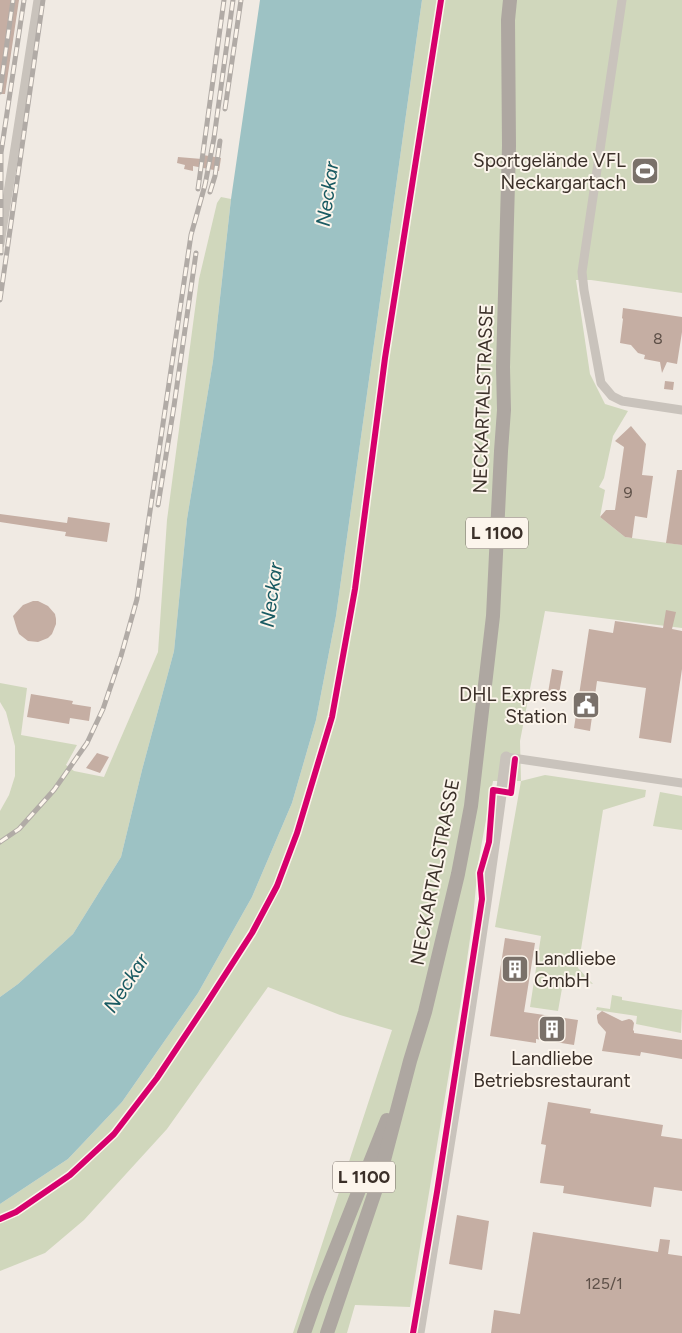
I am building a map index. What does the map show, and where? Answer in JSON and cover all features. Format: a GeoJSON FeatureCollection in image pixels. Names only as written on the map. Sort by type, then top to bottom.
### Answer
{"type":"FeatureCollection","features":[{"type":"Feature","properties":{"kind":"main road","name":"NECKARTALSTRASSE"},"geometry":{"type":"LineString","coordinates":[[327,1333],[378,1183],[425,1012],[458,874],[471,806],[493,616],[504,402],[503,367],[509,146],[508,20],[510,0]]}},
{"type":"Feature","properties":{"kind":"main road","name":"NECKARTALSTRASSE"},"geometry":{"type":"LineString","coordinates":[[304,1333],[410,1061]]}},
{"type":"Feature","properties":{"kind":"street"},"geometry":{"type":"LineString","coordinates":[[0,244],[38,0]]}},
{"type":"Feature","properties":{"kind":"street"},"geometry":{"type":"LineString","coordinates":[[622,0],[582,272],[602,384],[612,396],[622,401],[682,410]]}},
{"type":"Feature","properties":{"kind":"street"},"geometry":{"type":"LineString","coordinates":[[419,1333],[506,757],[682,783]]}},
{"type":"Feature","properties":{"kind":"green space"},"geometry":{"type":"Polygon","coordinates":[[[422,0],[682,0],[682,293],[591,280],[576,280],[590,374],[605,404],[628,411],[613,436],[604,478],[599,487],[605,490],[600,517],[625,537],[682,545],[682,628],[545,611],[520,741],[521,781],[493,781],[478,864],[473,918],[461,1001],[410,1307],[355,1305],[347,1333],[293,1333],[392,1030],[340,1015],[268,987],[167,1129],[84,1220],[45,1253],[0,1271],[0,1204],[68,1159],[122,1102],[198,993],[252,897],[292,803],[316,720],[336,616],[422,0]]]}},
{"type":"Feature","properties":{"kind":"green space"},"geometry":{"type":"Polygon","coordinates":[[[221,197],[231,199],[213,361],[187,519],[174,651],[121,857],[73,934],[18,984],[0,997],[0,811],[9,795],[15,776],[15,746],[6,712],[0,702],[0,683],[27,688],[21,735],[77,745],[66,765],[74,771],[104,777],[158,652],[167,520],[199,279],[217,203],[221,197]]]}},
{"type":"Feature","properties":{"kind":"green space"},"geometry":{"type":"Polygon","coordinates":[[[545,775],[646,790],[645,797],[603,810],[578,968],[593,984],[564,977],[558,1011],[530,1007],[541,936],[495,927],[521,781],[545,775]]]}},
{"type":"Feature","properties":{"kind":"green space"},"geometry":{"type":"Polygon","coordinates":[[[660,792],[682,796],[682,830],[653,826],[660,792]]]}},
{"type":"Feature","properties":{"kind":"green space"},"geometry":{"type":"Polygon","coordinates":[[[612,995],[622,997],[622,1000],[682,1010],[681,1033],[636,1024],[637,1016],[596,1010],[597,1007],[610,1009],[612,995]]]}},
{"type":"Feature","properties":{"kind":"water","name":"Neckar"},"geometry":{"type":"Polygon","coordinates":[[[260,0],[422,0],[336,616],[316,720],[292,803],[252,897],[198,993],[122,1102],[68,1159],[0,1204],[0,997],[18,984],[73,934],[121,857],[174,651],[187,519],[213,361],[231,199],[260,0]]]}},
{"type":"Feature","properties":{"kind":"building"},"geometry":{"type":"Polygon","coordinates":[[[0,0],[19,0],[5,94],[0,94],[0,0]]]}},
{"type":"Feature","properties":{"kind":"building"},"geometry":{"type":"Polygon","coordinates":[[[203,155],[221,158],[219,171],[193,166],[193,171],[184,169],[185,165],[177,163],[178,157],[202,159],[203,155]]]}},
{"type":"Feature","properties":{"kind":"building"},"geometry":{"type":"Polygon","coordinates":[[[623,308],[682,317],[682,332],[677,364],[667,362],[662,373],[660,362],[644,359],[645,355],[638,353],[631,345],[620,343],[623,308]]]}},
{"type":"Feature","properties":{"kind":"building"},"geometry":{"type":"Polygon","coordinates":[[[665,381],[674,382],[673,390],[664,389],[665,381]]]}},
{"type":"Feature","properties":{"kind":"building"},"geometry":{"type":"Polygon","coordinates":[[[631,426],[646,444],[642,475],[653,476],[647,518],[635,516],[632,538],[625,537],[600,517],[606,510],[615,510],[624,447],[615,441],[631,426]]]}},
{"type":"Feature","properties":{"kind":"building"},"geometry":{"type":"Polygon","coordinates":[[[677,470],[682,470],[682,545],[666,543],[677,470]]]}},
{"type":"Feature","properties":{"kind":"building"},"geometry":{"type":"Polygon","coordinates":[[[0,514],[67,523],[68,517],[110,523],[107,542],[65,536],[66,532],[0,522],[0,514]]]}},
{"type":"Feature","properties":{"kind":"building"},"geometry":{"type":"Polygon","coordinates":[[[38,601],[48,606],[55,614],[56,619],[52,634],[38,642],[28,641],[19,634],[13,616],[23,605],[38,601]]]}},
{"type":"Feature","properties":{"kind":"building"},"geometry":{"type":"Polygon","coordinates":[[[666,610],[676,612],[672,629],[682,631],[682,669],[671,743],[639,738],[646,688],[597,681],[590,731],[574,728],[589,629],[613,633],[615,621],[663,628],[666,610]]]}},
{"type":"Feature","properties":{"kind":"building"},"geometry":{"type":"Polygon","coordinates":[[[552,669],[563,671],[559,694],[548,693],[552,669]]]}},
{"type":"Feature","properties":{"kind":"building"},"geometry":{"type":"Polygon","coordinates":[[[31,694],[73,701],[72,704],[91,707],[89,721],[70,718],[69,724],[27,717],[31,694]]]}},
{"type":"Feature","properties":{"kind":"building"},"geometry":{"type":"Polygon","coordinates":[[[97,753],[109,757],[100,773],[86,768],[97,753]]]}},
{"type":"Feature","properties":{"kind":"building","name":"Landliebe GmbH"},"geometry":{"type":"Polygon","coordinates":[[[505,938],[535,943],[524,1012],[578,1020],[574,1045],[536,1039],[536,1043],[490,1036],[505,938]]]}},
{"type":"Feature","properties":{"kind":"building"},"geometry":{"type":"Polygon","coordinates":[[[602,1011],[622,1021],[632,1020],[634,1023],[634,1033],[682,1040],[682,1059],[641,1052],[640,1056],[602,1051],[606,1032],[598,1023],[597,1015],[602,1011]]]}},
{"type":"Feature","properties":{"kind":"building"},"geometry":{"type":"Polygon","coordinates":[[[548,1102],[591,1109],[590,1113],[663,1125],[661,1136],[682,1139],[682,1191],[654,1187],[651,1207],[563,1193],[564,1186],[540,1183],[546,1145],[541,1144],[548,1102]]]}},
{"type":"Feature","properties":{"kind":"building"},"geometry":{"type":"Polygon","coordinates":[[[457,1215],[489,1221],[482,1270],[449,1264],[457,1215]]]}},
{"type":"Feature","properties":{"kind":"building"},"geometry":{"type":"Polygon","coordinates":[[[533,1232],[658,1252],[660,1239],[670,1240],[668,1254],[682,1256],[682,1333],[491,1333],[494,1310],[520,1314],[533,1232]]]}},
{"type":"Feature","properties":{"kind":"railway"},"geometry":{"type":"LineString","coordinates":[[0,92],[13,0]]}},
{"type":"Feature","properties":{"kind":"railway"},"geometry":{"type":"LineString","coordinates":[[1,253],[1,153],[24,0]]}},
{"type":"Feature","properties":{"kind":"railway"},"geometry":{"type":"LineString","coordinates":[[0,300],[43,0]]}},
{"type":"Feature","properties":{"kind":"railway"},"geometry":{"type":"LineString","coordinates":[[198,189],[224,0]]}},
{"type":"Feature","properties":{"kind":"railway"},"geometry":{"type":"LineString","coordinates":[[0,842],[19,829],[54,790],[87,743],[103,709],[121,656],[137,599],[191,235],[205,185],[214,138],[233,0]]}},
{"type":"Feature","properties":{"kind":"railway"},"geometry":{"type":"LineString","coordinates":[[225,109],[241,0]]}},
{"type":"Feature","properties":{"kind":"railway"},"geometry":{"type":"LineString","coordinates":[[210,192],[215,176],[220,141]]}},
{"type":"Feature","properties":{"kind":"railway"},"geometry":{"type":"LineString","coordinates":[[158,505],[196,253]]}},
{"type":"Feature","properties":{"kind":"cycle path"},"geometry":{"type":"LineString","coordinates":[[0,1219],[16,1212],[70,1175],[114,1134],[157,1078],[252,933],[277,886],[297,833],[332,717],[355,589],[385,358],[441,0]]}},
{"type":"Feature","properties":{"kind":"cycle path"},"geometry":{"type":"LineString","coordinates":[[413,1333],[437,1192],[482,899],[480,873],[489,842],[493,790],[511,793],[515,759]]}},
{"type":"Feature","properties":{"kind":"place","name":"Sportgelände VFL Neckargartach"},"geometry":{"type":"Point","coordinates":[645,171]}},
{"type":"Feature","properties":{"kind":"place","name":"DHL Express Station"},"geometry":{"type":"Point","coordinates":[586,705]}},
{"type":"Feature","properties":{"kind":"place","name":"Landliebe GmbH"},"geometry":{"type":"Point","coordinates":[515,969]}},
{"type":"Feature","properties":{"kind":"place","name":"Landliebe Betriebsrestaurant"},"geometry":{"type":"Point","coordinates":[552,1029]}}]}
